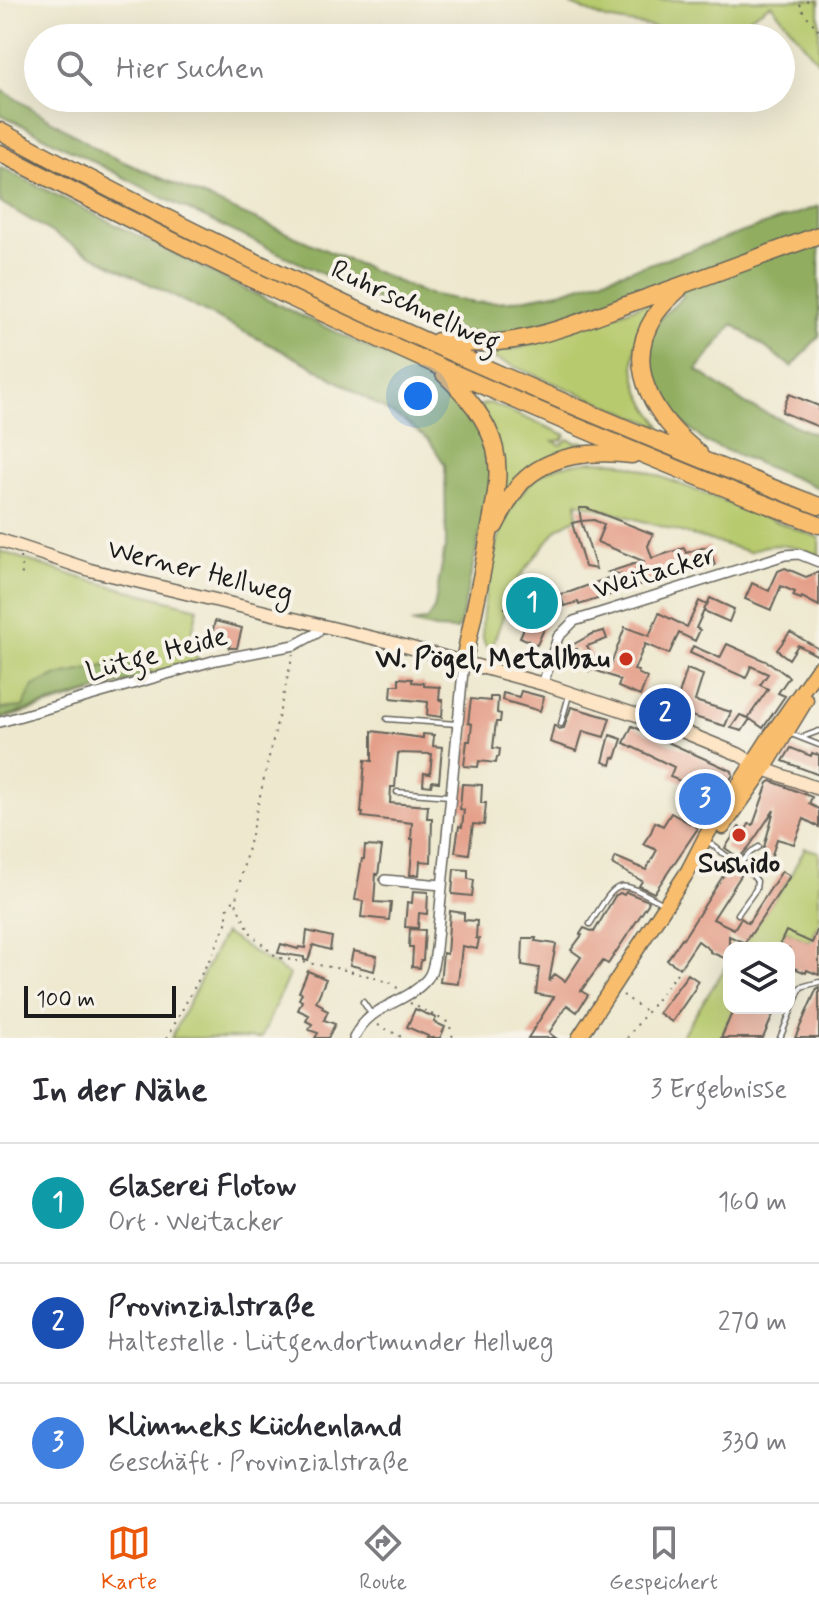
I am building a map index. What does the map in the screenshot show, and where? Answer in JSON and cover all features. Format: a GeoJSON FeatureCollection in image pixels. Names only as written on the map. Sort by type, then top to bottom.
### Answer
{"type":"FeatureCollection","features":[{"type":"Feature","properties":{"kind":"highway","name":"Ruhrschnellweg"},"geometry":{"type":"LineString","coordinates":[[0,131],[239,253],[402,330],[591,414],[819,506]]}},
{"type":"Feature","properties":{"kind":"highway","name":"Ruhrschnellweg"},"geometry":{"type":"LineString","coordinates":[[0,153],[200,255],[416,356],[666,464],[819,525]]}},
{"type":"Feature","properties":{"kind":"highway"},"geometry":{"type":"LineString","coordinates":[[402,330],[427,339],[458,344],[514,341],[548,332],[819,235]]}},
{"type":"Feature","properties":{"kind":"highway"},"geometry":{"type":"LineString","coordinates":[[683,285],[655,315],[645,335],[641,359],[644,382],[654,405],[672,428],[697,452],[729,470]]}},
{"type":"Feature","properties":{"kind":"highway"},"geometry":{"type":"LineString","coordinates":[[416,356],[459,388],[488,428],[496,451],[498,473],[489,538],[464,661]]}},
{"type":"Feature","properties":{"kind":"highway"},"geometry":{"type":"LineString","coordinates":[[489,538],[520,484],[549,463],[576,456],[610,454],[636,456],[666,464]]}},
{"type":"Feature","properties":{"kind":"main road","name":"Werner Hellweg"},"geometry":{"type":"LineString","coordinates":[[0,540],[90,570],[390,642],[543,684],[667,725],[819,789]]}},
{"type":"Feature","properties":{"kind":"main road"},"geometry":{"type":"LineString","coordinates":[[579,1038],[688,871],[706,836],[759,766],[794,735],[819,671]]}},
{"type":"Feature","properties":{"kind":"main road"},"geometry":{"type":"LineString","coordinates":[[688,871],[711,844],[819,671]]}},
{"type":"Feature","properties":{"kind":"street","name":"Weitacker"},"geometry":{"type":"LineString","coordinates":[[543,684],[558,637],[574,621],[785,555],[799,554],[819,562]]}},
{"type":"Feature","properties":{"kind":"street","name":"Lütge Heide"},"geometry":{"type":"LineString","coordinates":[[0,722],[216,660],[295,645],[317,633],[320,626]]}},
{"type":"Feature","properties":{"kind":"street"},"geometry":{"type":"LineString","coordinates":[[354,1038],[362,1022],[406,999],[432,970],[464,661]]}},
{"type":"Feature","properties":{"kind":"street"},"geometry":{"type":"LineString","coordinates":[[385,880],[442,885]]}},
{"type":"Feature","properties":{"kind":"lane"},"geometry":{"type":"LineString","coordinates":[[561,724],[570,693]]}},
{"type":"Feature","properties":{"kind":"lane"},"geometry":{"type":"LineString","coordinates":[[387,719],[457,724]]}},
{"type":"Feature","properties":{"kind":"lane"},"geometry":{"type":"LineString","coordinates":[[794,735],[819,731]]}},
{"type":"Feature","properties":{"kind":"lane"},"geometry":{"type":"LineString","coordinates":[[794,735],[819,745]]}},
{"type":"Feature","properties":{"kind":"lane"},"geometry":{"type":"LineString","coordinates":[[397,792],[450,796]]}},
{"type":"Feature","properties":{"kind":"lane"},"geometry":{"type":"LineString","coordinates":[[711,844],[753,876],[757,884],[738,914]]}},
{"type":"Feature","properties":{"kind":"lane"},"geometry":{"type":"LineString","coordinates":[[739,865],[759,847]]}},
{"type":"Feature","properties":{"kind":"lane"},"geometry":{"type":"LineString","coordinates":[[590,924],[612,890],[618,886],[627,886],[666,905]]}},
{"type":"Feature","properties":{"kind":"lane"},"geometry":{"type":"LineString","coordinates":[[780,1038],[801,987],[819,982]]}},
{"type":"Feature","properties":{"kind":"lane"},"geometry":{"type":"LineString","coordinates":[[363,1002],[373,1018]]}},
{"type":"Feature","properties":{"kind":"path"},"geometry":{"type":"LineString","coordinates":[[808,0],[799,6],[819,31]]}},
{"type":"Feature","properties":{"kind":"path"},"geometry":{"type":"LineString","coordinates":[[20,579],[23,570],[19,556],[22,548]]}},
{"type":"Feature","properties":{"kind":"path","name":"Werner Hellweg"},"geometry":{"type":"LineString","coordinates":[[167,1038],[215,949],[227,921],[227,909],[236,899],[295,645]]}},
{"type":"Feature","properties":{"kind":"path"},"geometry":{"type":"LineString","coordinates":[[236,899],[252,935],[280,958],[391,983],[406,999],[449,1023],[453,1038]]}},
{"type":"Feature","properties":{"kind":"path"},"geometry":{"type":"LineString","coordinates":[[627,1038],[677,973]]}},
{"type":"Feature","properties":{"kind":"path"},"geometry":{"type":"LineString","coordinates":[[612,988],[647,1012]]}},
{"type":"Feature","properties":{"kind":"path"},"geometry":{"type":"LineString","coordinates":[[373,1018],[399,1038]]}},
{"type":"Feature","properties":{"kind":"green space"},"geometry":{"type":"Polygon","coordinates":[[[572,0],[819,0],[819,63],[795,34],[795,24],[787,24],[771,4],[739,24],[635,24],[606,19],[571,5],[572,0]]]}},
{"type":"Feature","properties":{"kind":"green space"},"geometry":{"type":"Polygon","coordinates":[[[0,89],[24,104],[24,112],[38,112],[108,155],[424,293],[475,303],[510,301],[560,292],[819,206],[819,336],[792,367],[733,324],[697,370],[747,405],[819,436],[819,488],[705,442],[670,411],[651,382],[648,357],[651,337],[661,317],[683,297],[675,279],[545,324],[502,334],[467,333],[425,323],[176,204],[0,114],[0,89]]]}},
{"type":"Feature","properties":{"kind":"green space"},"geometry":{"type":"Polygon","coordinates":[[[0,167],[413,369],[455,397],[484,436],[492,469],[490,491],[457,630],[411,623],[426,621],[434,609],[446,542],[445,465],[429,440],[404,421],[310,365],[80,249],[0,202],[0,167]]]}},
{"type":"Feature","properties":{"kind":"green space"},"geometry":{"type":"Polygon","coordinates":[[[658,299],[640,330],[634,365],[641,394],[661,427],[469,348],[520,348],[658,299]]]}},
{"type":"Feature","properties":{"kind":"green space"},"geometry":{"type":"Polygon","coordinates":[[[490,403],[566,435],[562,440],[553,441],[561,445],[568,439],[603,451],[574,451],[502,502],[481,405],[490,403]]]}},
{"type":"Feature","properties":{"kind":"green space"},"geometry":{"type":"Polygon","coordinates":[[[593,461],[617,462],[641,469],[819,538],[819,555],[775,545],[750,552],[577,502],[577,518],[557,529],[518,579],[505,608],[493,652],[485,644],[483,618],[488,581],[508,514],[528,486],[545,472],[560,466],[593,461]]]}},
{"type":"Feature","properties":{"kind":"green space"},"geometry":{"type":"Polygon","coordinates":[[[0,551],[81,578],[198,608],[191,637],[198,661],[0,720],[0,551]]]}},
{"type":"Feature","properties":{"kind":"green space"},"geometry":{"type":"Polygon","coordinates":[[[119,663],[150,670],[151,675],[0,718],[0,709],[23,707],[33,686],[56,676],[119,663]]]}},
{"type":"Feature","properties":{"kind":"green space"},"geometry":{"type":"Polygon","coordinates":[[[805,848],[819,852],[819,923],[810,942],[786,931],[781,942],[745,942],[790,876],[805,848]]]}},
{"type":"Feature","properties":{"kind":"green space"},"geometry":{"type":"Polygon","coordinates":[[[224,933],[289,975],[261,1038],[171,1038],[224,933]]]}},
{"type":"Feature","properties":{"kind":"green space"},"geometry":{"type":"Polygon","coordinates":[[[723,971],[723,1014],[731,1014],[721,1038],[680,1038],[723,971]]]}},
{"type":"Feature","properties":{"kind":"building"},"geometry":{"type":"Polygon","coordinates":[[[789,394],[819,406],[819,427],[782,412],[789,394]]]}},
{"type":"Feature","properties":{"kind":"building"},"geometry":{"type":"Polygon","coordinates":[[[579,508],[587,508],[653,534],[648,546],[652,558],[684,548],[686,553],[709,546],[715,565],[692,572],[691,569],[579,605],[578,602],[564,606],[560,594],[619,574],[609,572],[643,561],[597,542],[604,525],[594,520],[581,521],[579,508]]]}},
{"type":"Feature","properties":{"kind":"building"},"geometry":{"type":"Polygon","coordinates":[[[581,521],[596,569],[585,567],[572,523],[581,521]]]}},
{"type":"Feature","properties":{"kind":"building"},"geometry":{"type":"Polygon","coordinates":[[[785,568],[806,577],[819,572],[819,606],[793,596],[795,592],[781,586],[771,610],[745,599],[752,583],[769,591],[778,571],[785,568]]]}},
{"type":"Feature","properties":{"kind":"building"},"geometry":{"type":"Polygon","coordinates":[[[518,579],[558,597],[537,645],[520,637],[528,619],[505,608],[518,579]]]}},
{"type":"Feature","properties":{"kind":"building"},"geometry":{"type":"Polygon","coordinates":[[[710,598],[734,609],[729,622],[704,611],[706,606],[696,628],[700,630],[695,641],[679,633],[669,654],[645,644],[634,670],[647,678],[640,696],[618,687],[620,681],[616,678],[592,669],[589,671],[577,649],[570,651],[569,647],[604,631],[607,639],[587,646],[594,658],[611,664],[625,627],[649,636],[659,613],[687,627],[699,601],[707,605],[710,598]]]}},
{"type":"Feature","properties":{"kind":"building"},"geometry":{"type":"Polygon","coordinates":[[[215,621],[242,628],[237,648],[229,648],[230,642],[215,638],[216,635],[212,634],[215,621]]]}},
{"type":"Feature","properties":{"kind":"building"},"geometry":{"type":"Polygon","coordinates":[[[790,632],[819,649],[818,656],[798,645],[789,659],[777,650],[790,632]]]}},
{"type":"Feature","properties":{"kind":"building"},"geometry":{"type":"Polygon","coordinates":[[[727,644],[770,663],[789,677],[778,693],[785,696],[763,728],[750,719],[742,731],[731,728],[740,715],[748,718],[768,689],[760,685],[768,674],[751,666],[746,678],[690,653],[693,646],[720,658],[727,644]]]}},
{"type":"Feature","properties":{"kind":"building"},"geometry":{"type":"Polygon","coordinates":[[[687,669],[703,675],[695,701],[731,712],[725,726],[674,711],[687,669]]]}},
{"type":"Feature","properties":{"kind":"building"},"geometry":{"type":"Polygon","coordinates":[[[399,678],[412,679],[412,682],[424,683],[424,686],[440,687],[442,717],[427,715],[428,702],[391,698],[392,685],[399,685],[399,678]]]}},
{"type":"Feature","properties":{"kind":"building"},"geometry":{"type":"Polygon","coordinates":[[[521,691],[544,697],[540,711],[502,700],[503,693],[519,697],[521,691]]]}},
{"type":"Feature","properties":{"kind":"building"},"geometry":{"type":"Polygon","coordinates":[[[490,697],[498,697],[497,713],[501,714],[500,722],[496,722],[493,748],[500,749],[499,757],[496,763],[479,761],[478,767],[464,766],[472,724],[468,723],[471,699],[490,701],[490,697]]]}},
{"type":"Feature","properties":{"kind":"building"},"geometry":{"type":"Polygon","coordinates":[[[571,707],[610,718],[604,737],[583,731],[577,751],[550,742],[554,725],[564,728],[571,707]]]}},
{"type":"Feature","properties":{"kind":"building"},"geometry":{"type":"Polygon","coordinates":[[[632,726],[732,771],[733,775],[707,815],[685,805],[693,786],[670,777],[674,767],[624,743],[632,726]]]}},
{"type":"Feature","properties":{"kind":"building"},"geometry":{"type":"Polygon","coordinates":[[[372,731],[423,738],[423,734],[434,735],[433,746],[442,747],[439,782],[432,781],[431,786],[423,785],[424,773],[430,774],[432,754],[398,753],[395,787],[391,787],[390,803],[428,806],[427,818],[432,818],[431,862],[420,861],[419,875],[410,875],[412,823],[362,817],[365,760],[372,761],[372,731]]]}},
{"type":"Feature","properties":{"kind":"building"},"geometry":{"type":"Polygon","coordinates":[[[610,735],[622,739],[611,765],[603,762],[610,735]]]}},
{"type":"Feature","properties":{"kind":"building"},"geometry":{"type":"Polygon","coordinates":[[[791,748],[811,756],[812,753],[819,755],[819,775],[783,761],[791,748]]]}},
{"type":"Feature","properties":{"kind":"building"},"geometry":{"type":"Polygon","coordinates":[[[771,781],[812,797],[809,804],[819,809],[819,827],[804,819],[794,844],[777,839],[768,868],[759,866],[774,810],[739,858],[725,848],[739,827],[746,830],[749,824],[753,825],[771,781]]]}},
{"type":"Feature","properties":{"kind":"building"},"geometry":{"type":"Polygon","coordinates":[[[462,784],[482,785],[481,803],[486,803],[484,825],[473,824],[469,854],[455,852],[464,810],[460,809],[462,784]]]}},
{"type":"Feature","properties":{"kind":"building"},"geometry":{"type":"Polygon","coordinates":[[[671,813],[698,828],[654,893],[639,886],[642,881],[612,864],[616,857],[646,870],[657,850],[643,844],[655,822],[663,826],[671,813]]]}},
{"type":"Feature","properties":{"kind":"building"},"geometry":{"type":"Polygon","coordinates":[[[365,846],[382,847],[374,902],[391,903],[389,920],[361,917],[363,901],[355,900],[365,846]]]}},
{"type":"Feature","properties":{"kind":"building"},"geometry":{"type":"Polygon","coordinates":[[[730,865],[742,874],[713,919],[734,929],[741,918],[748,923],[782,871],[790,876],[746,942],[729,936],[729,942],[723,942],[723,957],[710,952],[698,941],[680,968],[667,960],[730,865]]]}},
{"type":"Feature","properties":{"kind":"building"},"geometry":{"type":"Polygon","coordinates":[[[454,869],[468,870],[468,879],[474,880],[472,896],[452,894],[454,869]]]}},
{"type":"Feature","properties":{"kind":"building"},"geometry":{"type":"Polygon","coordinates":[[[413,891],[428,892],[427,914],[419,913],[418,928],[405,927],[407,902],[412,903],[413,891]]]}},
{"type":"Feature","properties":{"kind":"building"},"geometry":{"type":"Polygon","coordinates":[[[626,892],[649,901],[648,904],[608,964],[603,961],[581,991],[588,995],[577,1012],[567,1005],[549,1033],[556,1038],[528,1038],[554,997],[536,994],[539,968],[522,965],[523,938],[556,944],[549,982],[555,974],[565,981],[581,957],[571,950],[584,928],[594,932],[615,896],[626,892]]]}},
{"type":"Feature","properties":{"kind":"building"},"geometry":{"type":"Polygon","coordinates":[[[450,911],[464,913],[464,920],[477,921],[476,938],[479,939],[477,949],[462,946],[458,984],[440,982],[443,953],[447,954],[450,911]]]}},
{"type":"Feature","properties":{"kind":"building"},"geometry":{"type":"Polygon","coordinates":[[[819,926],[819,975],[795,968],[795,942],[781,942],[786,931],[812,943],[819,926]]]}},
{"type":"Feature","properties":{"kind":"building"},"geometry":{"type":"Polygon","coordinates":[[[410,929],[425,930],[420,968],[412,967],[410,929]]]}},
{"type":"Feature","properties":{"kind":"building"},"geometry":{"type":"Polygon","coordinates":[[[307,931],[332,937],[330,950],[313,945],[308,961],[304,957],[278,953],[281,944],[305,948],[307,931]]]}},
{"type":"Feature","properties":{"kind":"building"},"geometry":{"type":"Polygon","coordinates":[[[353,951],[377,956],[374,971],[350,965],[353,951]]]}},
{"type":"Feature","properties":{"kind":"building"},"geometry":{"type":"Polygon","coordinates":[[[308,971],[326,979],[316,1002],[328,1011],[324,1020],[335,1024],[328,1038],[315,1038],[318,1033],[309,1030],[312,1024],[306,1021],[309,1015],[298,1010],[302,1001],[299,999],[302,993],[299,992],[308,971]]]}},
{"type":"Feature","properties":{"kind":"building"},"geometry":{"type":"Polygon","coordinates":[[[688,974],[698,981],[696,987],[672,1022],[659,1013],[688,974]]]}},
{"type":"Feature","properties":{"kind":"building"},"geometry":{"type":"Polygon","coordinates":[[[817,988],[819,1038],[795,1038],[817,988]]]}},
{"type":"Feature","properties":{"kind":"building"},"geometry":{"type":"Polygon","coordinates":[[[415,1009],[436,1018],[434,1022],[445,1027],[440,1038],[427,1038],[407,1027],[415,1009]]]}},
{"type":"Feature","properties":{"kind":"building"},"geometry":{"type":"Polygon","coordinates":[[[731,1014],[773,1014],[763,1038],[721,1038],[731,1014]]]}},
{"type":"Feature","properties":{"kind":"place","name":"Glaserei Flotow"},"geometry":{"type":"Point","coordinates":[532,603]}},
{"type":"Feature","properties":{"kind":"place","name":"W. Pögel, Metallbau"},"geometry":{"type":"Point","coordinates":[626,659]}},
{"type":"Feature","properties":{"kind":"place","name":"Provinzialstraße"},"geometry":{"type":"Point","coordinates":[665,714]}},
{"type":"Feature","properties":{"kind":"place","name":"Klimmeks Küchenland"},"geometry":{"type":"Point","coordinates":[705,799]}},
{"type":"Feature","properties":{"kind":"place","name":"Sushido"},"geometry":{"type":"Point","coordinates":[739,835]}}]}
